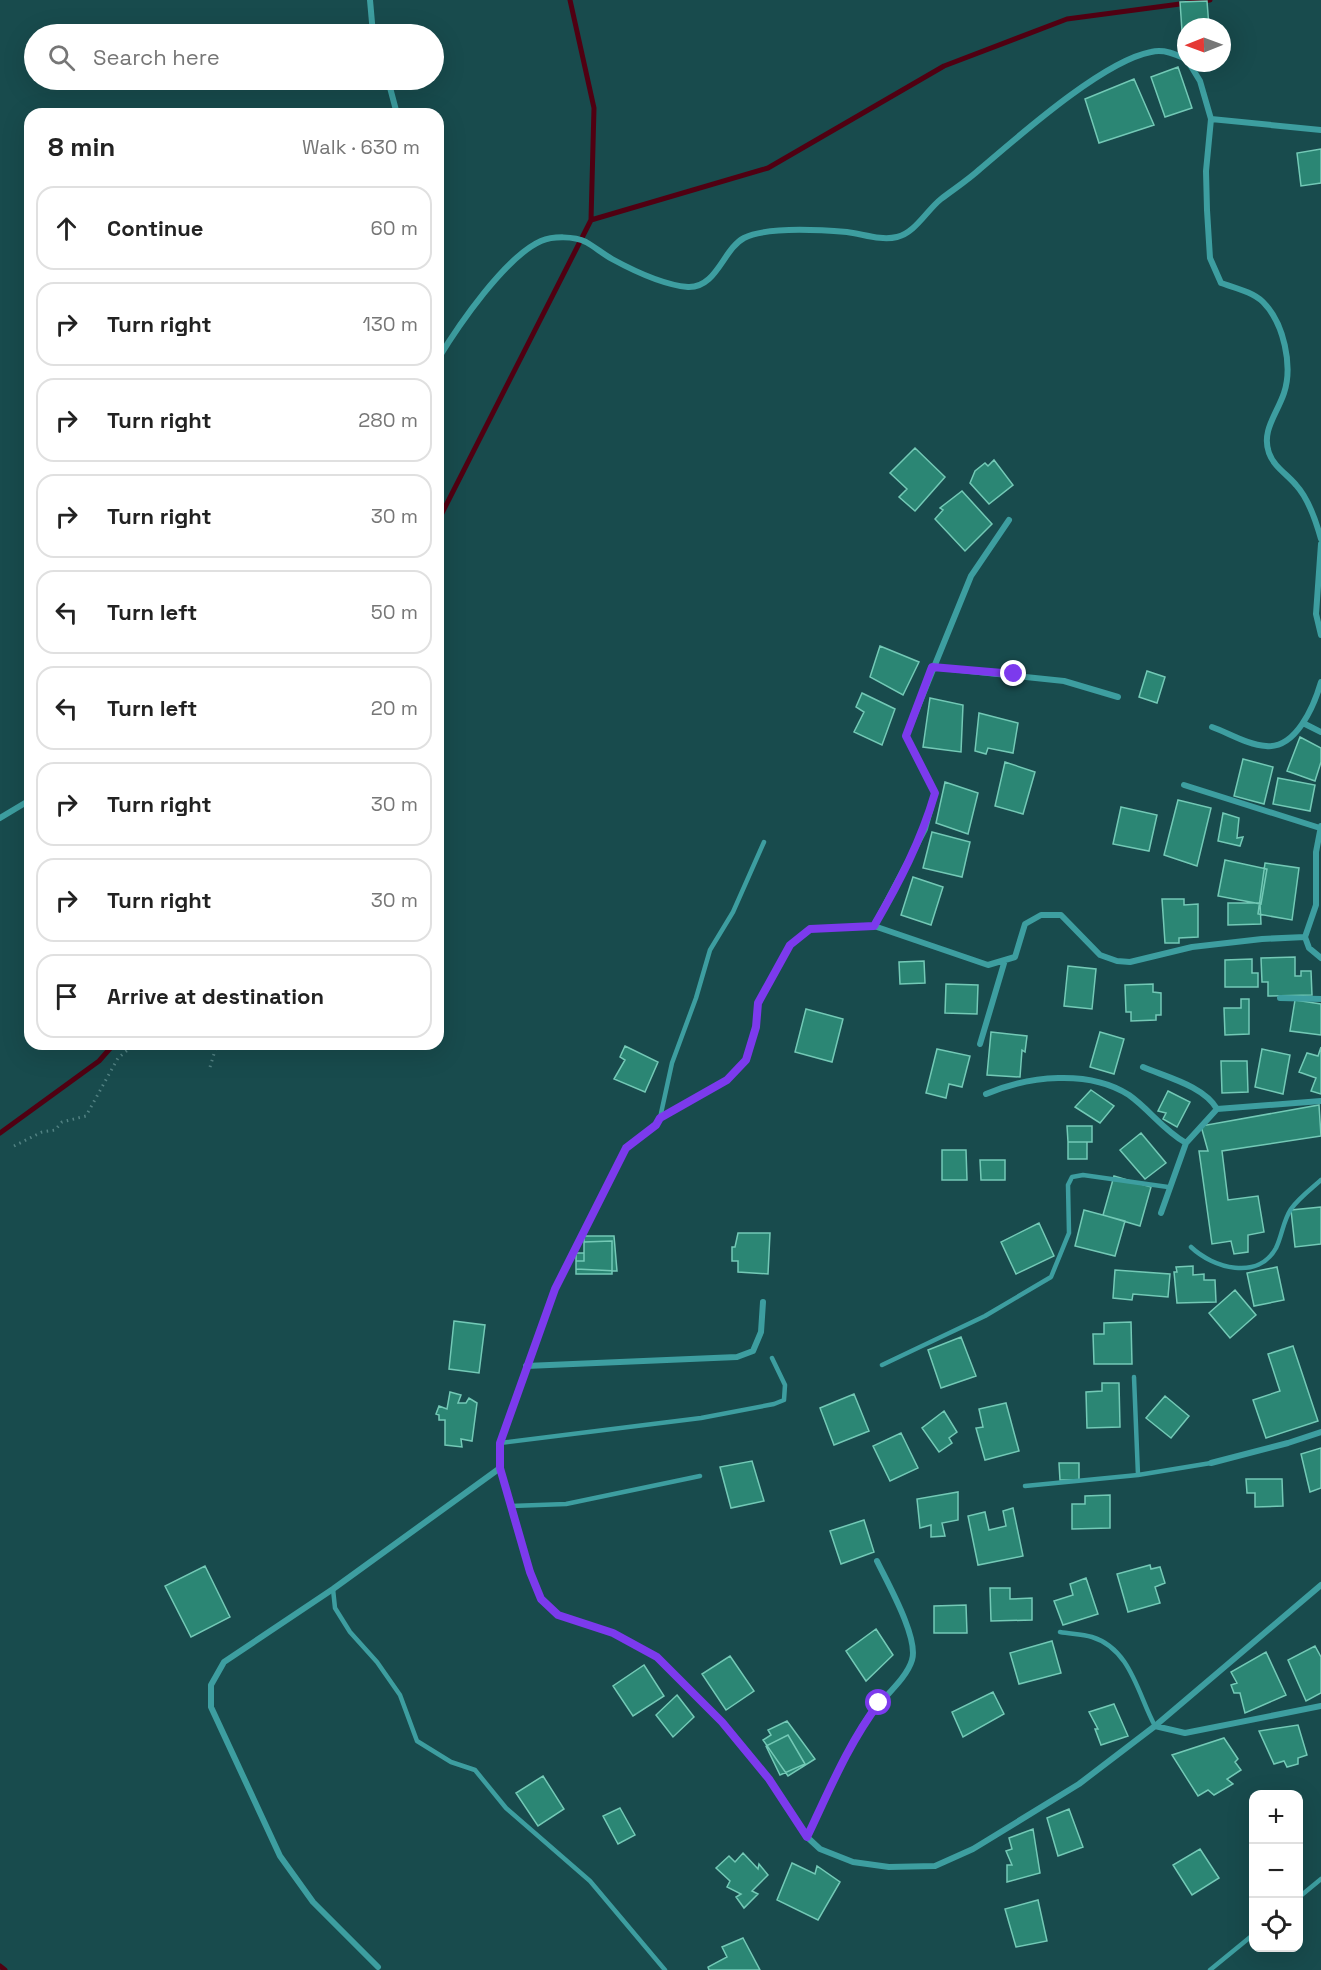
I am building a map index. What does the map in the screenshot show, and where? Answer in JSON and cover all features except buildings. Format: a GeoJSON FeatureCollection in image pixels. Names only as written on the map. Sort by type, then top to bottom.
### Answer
{"type":"FeatureCollection","features":[{"type":"Feature","properties":{"kind":"street"},"geometry":{"type":"LineString","coordinates":[[370,0],[372,24]]}},
{"type":"Feature","properties":{"kind":"street"},"geometry":{"type":"LineString","coordinates":[[444,350],[480,299],[515,260],[542,241],[564,238],[583,240],[611,259],[668,283],[690,287],[702,284],[717,270],[734,246],[745,237],[768,232],[813,231],[898,237],[911,229],[939,201],[1015,139],[1101,75],[1151,52],[1167,52],[1177,56]]}},
{"type":"Feature","properties":{"kind":"street"},"geometry":{"type":"LineString","coordinates":[[1194,72],[1200,81],[1211,119],[1206,171],[1210,258],[1221,283],[1262,302],[1276,321],[1288,370],[1285,390],[1266,431],[1269,453],[1281,471],[1297,485],[1314,515],[1321,539]]}},
{"type":"Feature","properties":{"kind":"street"},"geometry":{"type":"LineString","coordinates":[[391,90],[395,108]]}},
{"type":"Feature","properties":{"kind":"street"},"geometry":{"type":"LineString","coordinates":[[1211,119],[1321,130]]}},
{"type":"Feature","properties":{"kind":"street"},"geometry":{"type":"LineString","coordinates":[[874,926],[925,829],[935,793],[906,736],[932,667],[971,576],[1009,520]]}},
{"type":"Feature","properties":{"kind":"street"},"geometry":{"type":"LineString","coordinates":[[1321,544],[1316,614],[1321,636]]}},
{"type":"Feature","properties":{"kind":"street"},"geometry":{"type":"LineString","coordinates":[[932,667],[1064,681],[1118,697]]}},
{"type":"Feature","properties":{"kind":"street"},"geometry":{"type":"LineString","coordinates":[[1212,727],[1255,743],[1275,746],[1293,735],[1303,723],[1321,682]]}},
{"type":"Feature","properties":{"kind":"street"},"geometry":{"type":"LineString","coordinates":[[1303,723],[1321,732]]}},
{"type":"Feature","properties":{"kind":"street"},"geometry":{"type":"LineString","coordinates":[[1184,785],[1321,827],[1316,852],[1316,905],[1305,937],[1309,948],[1321,958]]}},
{"type":"Feature","properties":{"kind":"street"},"geometry":{"type":"LineString","coordinates":[[0,818],[24,804]]}},
{"type":"Feature","properties":{"kind":"street"},"geometry":{"type":"LineString","coordinates":[[1305,937],[1192,947],[1130,962],[1100,955],[1061,915],[1041,915],[1025,924],[1015,957],[988,965],[874,926],[810,929],[790,945],[758,1003],[756,1027],[746,1060],[727,1080],[660,1118],[656,1125],[626,1148],[555,1289],[500,1443],[500,1468],[530,1572],[541,1599],[558,1615],[613,1633],[657,1657],[722,1722],[763,1771],[807,1837],[820,1849],[853,1862],[889,1867],[935,1866],[973,1849],[1079,1784],[1155,1726],[1321,1586]]}},
{"type":"Feature","properties":{"kind":"street"},"geometry":{"type":"LineString","coordinates":[[980,1044],[1005,960]]}},
{"type":"Feature","properties":{"kind":"street"},"geometry":{"type":"LineString","coordinates":[[1280,998],[1321,999]]}},
{"type":"Feature","properties":{"kind":"street"},"geometry":{"type":"LineString","coordinates":[[1143,1067],[1202,1094],[1212,1100],[1217,1109]]}},
{"type":"Feature","properties":{"kind":"street"},"geometry":{"type":"LineString","coordinates":[[986,1094],[1019,1082],[1046,1078],[1110,1086],[1130,1096],[1164,1129],[1186,1143]]}},
{"type":"Feature","properties":{"kind":"street"},"geometry":{"type":"LineString","coordinates":[[1161,1213],[1168,1187],[1186,1143],[1217,1109],[1321,1101]]}},
{"type":"Feature","properties":{"kind":"street"},"geometry":{"type":"LineString","coordinates":[[526,1366],[737,1357],[753,1351],[761,1332],[764,1302]]}},
{"type":"Feature","properties":{"kind":"street"},"geometry":{"type":"LineString","coordinates":[[1211,1463],[1321,1432]]}},
{"type":"Feature","properties":{"kind":"street"},"geometry":{"type":"LineString","coordinates":[[378,1967],[314,1902],[280,1856],[211,1707],[211,1684],[224,1662],[333,1589],[500,1468]]}},
{"type":"Feature","properties":{"kind":"street"},"geometry":{"type":"LineString","coordinates":[[807,1837],[833,1779],[866,1720],[912,1661],[913,1647],[909,1634],[877,1561]]}},
{"type":"Feature","properties":{"kind":"street"},"geometry":{"type":"LineString","coordinates":[[1155,1726],[1185,1733],[1321,1706]]}},
{"type":"Feature","properties":{"kind":"lane"},"geometry":{"type":"LineString","coordinates":[[660,1118],[672,1063],[696,998],[710,950],[733,912],[764,842]]}},
{"type":"Feature","properties":{"kind":"lane"},"geometry":{"type":"LineString","coordinates":[[882,1365],[985,1316],[1051,1277],[1069,1233],[1068,1185],[1072,1177],[1083,1175],[1168,1187]]}},
{"type":"Feature","properties":{"kind":"lane"},"geometry":{"type":"LineString","coordinates":[[1191,1247],[1209,1261],[1226,1266],[1242,1269],[1260,1263],[1275,1251],[1291,1208],[1321,1180]]}},
{"type":"Feature","properties":{"kind":"lane"},"geometry":{"type":"LineString","coordinates":[[500,1443],[701,1418],[774,1404],[784,1400],[785,1385],[772,1358]]}},
{"type":"Feature","properties":{"kind":"lane"},"geometry":{"type":"LineString","coordinates":[[1134,1377],[1138,1475]]}},
{"type":"Feature","properties":{"kind":"lane"},"geometry":{"type":"LineString","coordinates":[[1025,1486],[1138,1475],[1211,1463]]}},
{"type":"Feature","properties":{"kind":"lane"},"geometry":{"type":"LineString","coordinates":[[511,1506],[566,1504],[700,1476]]}},
{"type":"Feature","properties":{"kind":"lane"},"geometry":{"type":"LineString","coordinates":[[333,1589],[335,1608],[350,1632],[377,1662],[400,1695],[417,1741],[451,1762],[475,1770],[506,1808],[590,1881],[665,1970]]}},
{"type":"Feature","properties":{"kind":"lane"},"geometry":{"type":"LineString","coordinates":[[1060,1632],[1090,1636],[1113,1648],[1137,1683],[1155,1726]]}},
{"type":"Feature","properties":{"kind":"lane"},"geometry":{"type":"LineString","coordinates":[[1303,1895],[1321,1879]]}},
{"type":"Feature","properties":{"kind":"lane"},"geometry":{"type":"LineString","coordinates":[[1210,1970],[1249,1938]]}},
{"type":"Feature","properties":{"kind":"path"},"geometry":{"type":"LineString","coordinates":[[14,1146],[42,1132],[55,1130],[62,1122],[86,1116],[118,1058],[128,1050]]}},
{"type":"Feature","properties":{"kind":"path"},"geometry":{"type":"LineString","coordinates":[[210,1067],[215,1050]]}},
{"type":"Feature","properties":{"kind":"waterway"},"geometry":{"type":"LineString","coordinates":[[444,509],[591,220],[594,108],[570,0]]}},
{"type":"Feature","properties":{"kind":"waterway"},"geometry":{"type":"LineString","coordinates":[[591,220],[768,168],[944,66],[1067,19],[1210,0]]}},
{"type":"Feature","properties":{"kind":"waterway"},"geometry":{"type":"LineString","coordinates":[[0,1133],[99,1061],[109,1050]]}},
{"type":"Feature","properties":{"kind":"waterway"},"geometry":{"type":"LineString","coordinates":[[0,1966],[5,1970]]}},
{"type":"Feature","properties":{"kind":"route"},"geometry":{"type":"LineString","coordinates":[[879,1703],[866,1720],[833,1779],[807,1837],[769,1779],[722,1722],[657,1657],[613,1633],[558,1615],[541,1599],[530,1572],[500,1468],[500,1443],[555,1289],[626,1148],[656,1125],[660,1118],[683,1102],[727,1080],[746,1060],[756,1027],[758,1003],[790,945],[810,929],[874,926],[898,885],[925,829],[935,793],[906,736],[932,667],[1014,674]]}}]}
